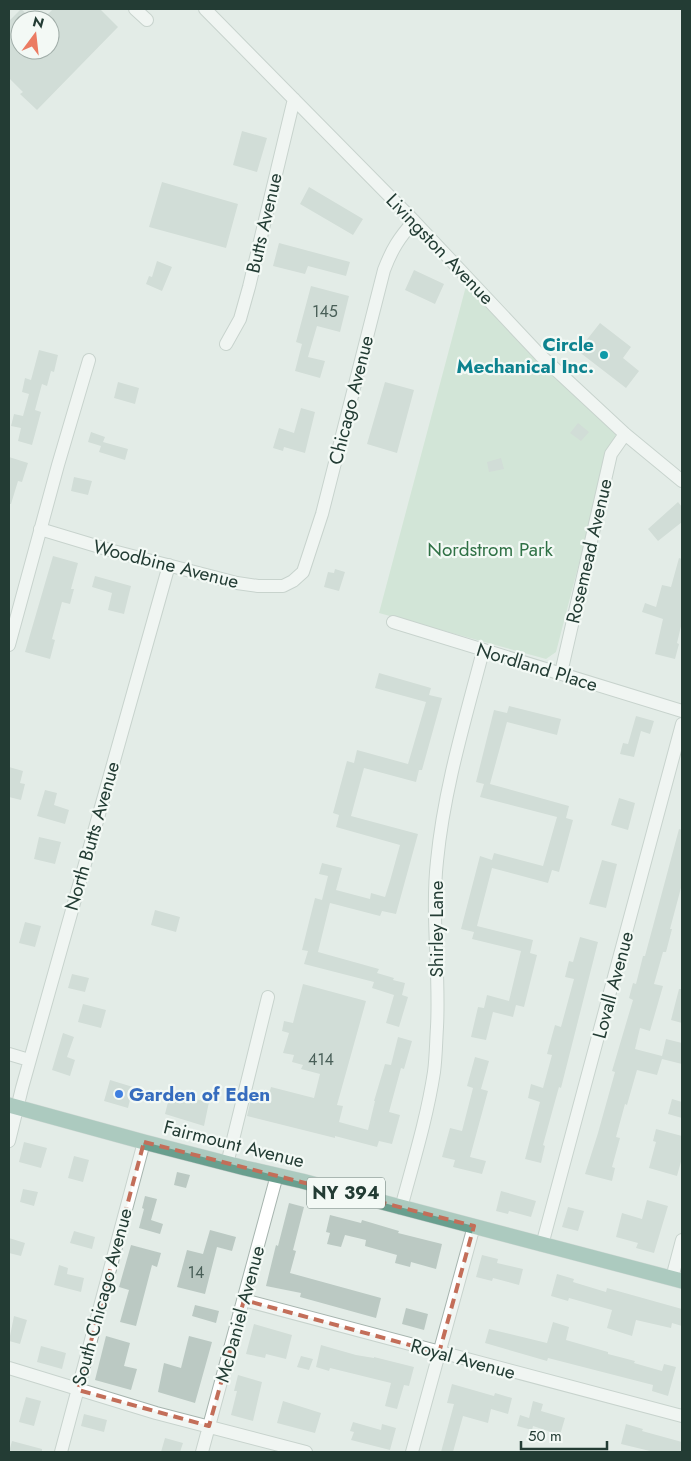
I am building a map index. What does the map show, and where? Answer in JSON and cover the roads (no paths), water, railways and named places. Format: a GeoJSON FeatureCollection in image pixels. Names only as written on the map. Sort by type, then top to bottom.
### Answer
{"type":"FeatureCollection","features":[{"type":"Feature","properties":{"kind":"main road","name":"Fairmount Avenue"},"geometry":{"type":"LineString","coordinates":[[13,1106],[227,1164],[474,1226],[677,1280]]}},
{"type":"Feature","properties":{"kind":"street"},"geometry":{"type":"LineString","coordinates":[[135,9],[147,20]]}},
{"type":"Feature","properties":{"kind":"street","name":"Livingston Avenue"},"geometry":{"type":"LineString","coordinates":[[205,9],[414,221],[540,355],[625,434],[682,481]]}},
{"type":"Feature","properties":{"kind":"street","name":"Butts Avenue"},"geometry":{"type":"LineString","coordinates":[[226,344],[240,319],[249,287],[294,99]]}},
{"type":"Feature","properties":{"kind":"street","name":"Chicago Avenue"},"geometry":{"type":"LineString","coordinates":[[292,581],[303,572],[322,514],[384,270],[392,249],[414,221]]}},
{"type":"Feature","properties":{"kind":"street"},"geometry":{"type":"LineString","coordinates":[[9,645],[89,360]]}},
{"type":"Feature","properties":{"kind":"street","name":"Rosemead Avenue"},"geometry":{"type":"LineString","coordinates":[[561,673],[611,454],[625,434]]}},
{"type":"Feature","properties":{"kind":"street","name":"Woodbine Avenue"},"geometry":{"type":"LineString","coordinates":[[40,530],[169,565],[258,586],[283,586],[292,581]]}},
{"type":"Feature","properties":{"kind":"street","name":"North Butts Avenue"},"geometry":{"type":"LineString","coordinates":[[9,1141],[13,1106],[30,1060],[169,565]]}},
{"type":"Feature","properties":{"kind":"street","name":"Nordland Place"},"geometry":{"type":"LineString","coordinates":[[393,622],[682,711]]}},
{"type":"Feature","properties":{"kind":"street","name":"Shirley Lane"},"geometry":{"type":"LineString","coordinates":[[401,1208],[423,1129],[434,1071],[437,1024],[435,893],[441,825],[448,786],[483,651]]}},
{"type":"Feature","properties":{"kind":"street","name":"Lovall Avenue"},"geometry":{"type":"LineString","coordinates":[[542,1245],[682,724]]}},
{"type":"Feature","properties":{"kind":"street"},"geometry":{"type":"LineString","coordinates":[[227,1164],[268,997]]}},
{"type":"Feature","properties":{"kind":"street"},"geometry":{"type":"LineString","coordinates":[[9,1054],[30,1060]]}},
{"type":"Feature","properties":{"kind":"street","name":"South Chicago Avenue"},"geometry":{"type":"LineString","coordinates":[[61,1452],[144,1142]]}},
{"type":"Feature","properties":{"kind":"street","name":"McDaniel Avenue"},"geometry":{"type":"LineString","coordinates":[[202,1452],[277,1176]]}},
{"type":"Feature","properties":{"kind":"street"},"geometry":{"type":"LineString","coordinates":[[412,1452],[474,1226]]}},
{"type":"Feature","properties":{"kind":"street"},"geometry":{"type":"LineString","coordinates":[[677,1280],[682,1240]]}},
{"type":"Feature","properties":{"kind":"street","name":"Royal Avenue"},"geometry":{"type":"LineString","coordinates":[[244,1300],[682,1416]]}},
{"type":"Feature","properties":{"kind":"street"},"geometry":{"type":"LineString","coordinates":[[9,1368],[156,1413],[306,1452]]}},
{"type":"Feature","properties":{"kind":"place","name":"Circle Mechanical Inc."},"geometry":{"type":"Point","coordinates":[604,355]}},
{"type":"Feature","properties":{"kind":"place","name":"Garden of Eden"},"geometry":{"type":"Point","coordinates":[119,1094]}},
{"type":"Feature","properties":{"kind":"park label","name":"Nordstrom Park"},"geometry":{"type":"Point","coordinates":[490,549]}}]}
